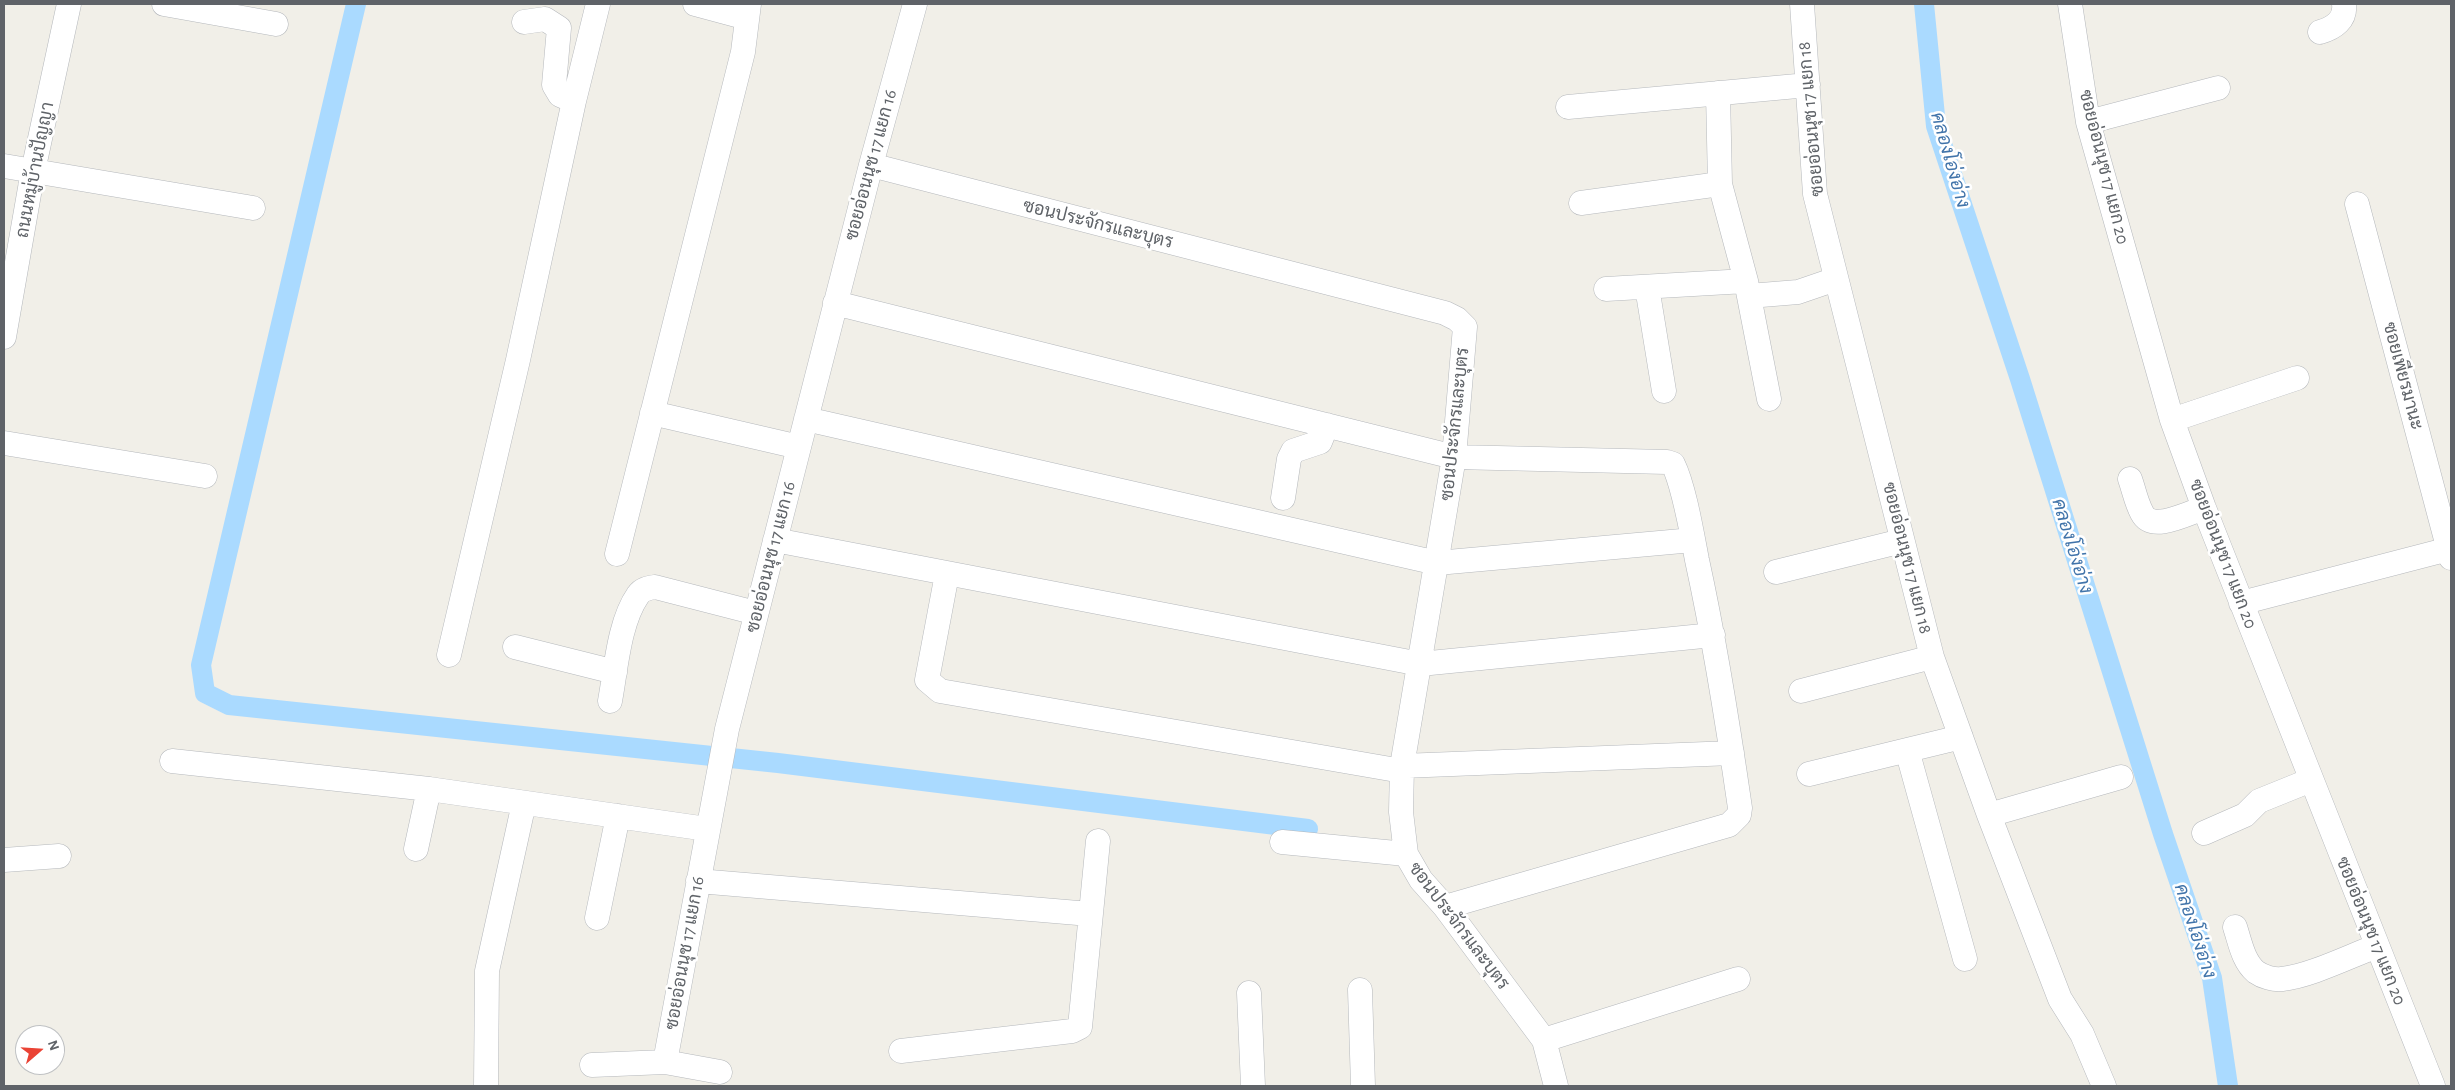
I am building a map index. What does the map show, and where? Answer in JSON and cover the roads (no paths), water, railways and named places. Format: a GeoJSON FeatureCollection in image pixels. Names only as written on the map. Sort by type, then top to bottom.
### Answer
{"type":"FeatureCollection","features":[{"type":"Feature","properties":{"kind":"street","name":"ถนนหมู่บ้านปัญญา"},"geometry":{"type":"LineString","coordinates":[[4,337],[33,171],[68,4]]}},
{"type":"Feature","properties":{"kind":"street"},"geometry":{"type":"LineString","coordinates":[[164,4],[276,24]]}},
{"type":"Feature","properties":{"kind":"street"},"geometry":{"type":"LineString","coordinates":[[449,655],[518,360],[574,101],[598,4]]}},
{"type":"Feature","properties":{"kind":"street"},"geometry":{"type":"LineString","coordinates":[[618,554],[743,52],[748,11],[695,4]]}},
{"type":"Feature","properties":{"kind":"street","name":"ซอยอ่อนนุช 17 แยก 16"},"geometry":{"type":"LineString","coordinates":[[665,1062],[717,774],[727,729],[835,303],[914,4]]}},
{"type":"Feature","properties":{"kind":"street","name":"ซอยอ่อนนุช 17 แยก 18"},"geometry":{"type":"LineString","coordinates":[[1802,4],[1815,194],[1932,657],[1989,815],[2060,1000],[2082,1034],[2104,1086]]}},
{"type":"Feature","properties":{"kind":"street","name":"ซอยอ่อนนุช 17 แยก 20"},"geometry":{"type":"LineString","coordinates":[[2070,4],[2088,122],[2172,420],[2204,508],[2433,1086]]}},
{"type":"Feature","properties":{"kind":"street"},"geometry":{"type":"LineString","coordinates":[[2320,32],[2333,29],[2342,17],[2344,4]]}},
{"type":"Feature","properties":{"kind":"street"},"geometry":{"type":"LineString","coordinates":[[524,22],[545,19],[559,28],[554,85],[560,95],[574,101]]}},
{"type":"Feature","properties":{"kind":"street"},"geometry":{"type":"LineString","coordinates":[[1568,107],[1808,85]]}},
{"type":"Feature","properties":{"kind":"street"},"geometry":{"type":"LineString","coordinates":[[2088,122],[2218,88]]}},
{"type":"Feature","properties":{"kind":"street"},"geometry":{"type":"LineString","coordinates":[[1718,93],[1720,184],[1747,288],[1769,399]]}},
{"type":"Feature","properties":{"kind":"street","name":"ซอนประจักรและบุตร"},"geometry":{"type":"LineString","coordinates":[[871,165],[1452,316],[1464,327],[1454,457],[1402,768],[1401,812],[1406,854],[1421,880],[1446,906],[1544,1040],[1556,1086]]}},
{"type":"Feature","properties":{"kind":"street"},"geometry":{"type":"LineString","coordinates":[[4,166],[253,208]]}},
{"type":"Feature","properties":{"kind":"street"},"geometry":{"type":"LineString","coordinates":[[1581,203],[1720,184]]}},
{"type":"Feature","properties":{"kind":"street","name":"ซอยเพียรมานะ"},"geometry":{"type":"LineString","coordinates":[[2242,603],[2450,553],[2358,204]]}},
{"type":"Feature","properties":{"kind":"street"},"geometry":{"type":"LineString","coordinates":[[1606,289],[1647,287],[1747,288],[1798,292],[1836,279]]}},
{"type":"Feature","properties":{"kind":"street"},"geometry":{"type":"LineString","coordinates":[[1647,287],[1664,390]]}},
{"type":"Feature","properties":{"kind":"street"},"geometry":{"type":"LineString","coordinates":[[835,303],[1454,457],[1667,462],[1673,464],[1693,540],[1713,635],[1740,808],[1739,815],[1729,825],[1446,906]]}},
{"type":"Feature","properties":{"kind":"street"},"geometry":{"type":"LineString","coordinates":[[2172,420],[2298,378]]}},
{"type":"Feature","properties":{"kind":"street"},"geometry":{"type":"LineString","coordinates":[[652,413],[799,447]]}},
{"type":"Feature","properties":{"kind":"street"},"geometry":{"type":"LineString","coordinates":[[806,419],[1436,563],[1693,540]]}},
{"type":"Feature","properties":{"kind":"street"},"geometry":{"type":"LineString","coordinates":[[1284,498],[1289,459],[1293,451],[1320,442],[1326,426]]}},
{"type":"Feature","properties":{"kind":"street"},"geometry":{"type":"LineString","coordinates":[[4,443],[205,476]]}},
{"type":"Feature","properties":{"kind":"street"},"geometry":{"type":"LineString","coordinates":[[2130,479],[2142,513],[2146,518],[2154,522],[2166,521],[2204,508]]}},
{"type":"Feature","properties":{"kind":"street"},"geometry":{"type":"LineString","coordinates":[[775,540],[1420,664],[1713,635]]}},
{"type":"Feature","properties":{"kind":"street"},"geometry":{"type":"LineString","coordinates":[[1776,572],[1902,541]]}},
{"type":"Feature","properties":{"kind":"street"},"geometry":{"type":"LineString","coordinates":[[947,574],[927,680],[940,691],[1402,768],[1732,753]]}},
{"type":"Feature","properties":{"kind":"street"},"geometry":{"type":"LineString","coordinates":[[610,701],[625,621],[638,594],[647,588],[655,587],[756,613]]}},
{"type":"Feature","properties":{"kind":"street"},"geometry":{"type":"LineString","coordinates":[[515,648],[615,672]]}},
{"type":"Feature","properties":{"kind":"street"},"geometry":{"type":"LineString","coordinates":[[1801,691],[1932,657]]}},
{"type":"Feature","properties":{"kind":"street"},"geometry":{"type":"LineString","coordinates":[[1809,774],[1962,737]]}},
{"type":"Feature","properties":{"kind":"street"},"geometry":{"type":"LineString","coordinates":[[1907,750],[1965,959]]}},
{"type":"Feature","properties":{"kind":"street"},"geometry":{"type":"LineString","coordinates":[[172,760],[429,789],[707,829]]}},
{"type":"Feature","properties":{"kind":"street"},"geometry":{"type":"LineString","coordinates":[[1989,815],[2121,777]]}},
{"type":"Feature","properties":{"kind":"street"},"geometry":{"type":"LineString","coordinates":[[2204,833],[2245,815],[2260,801],[2311,780]]}},
{"type":"Feature","properties":{"kind":"street"},"geometry":{"type":"LineString","coordinates":[[416,849],[429,789]]}},
{"type":"Feature","properties":{"kind":"street"},"geometry":{"type":"LineString","coordinates":[[486,1086],[488,972],[524,802]]}},
{"type":"Feature","properties":{"kind":"street"},"geometry":{"type":"LineString","coordinates":[[598,918],[618,816]]}},
{"type":"Feature","properties":{"kind":"street"},"geometry":{"type":"LineString","coordinates":[[901,1051],[1072,1030],[1080,1027],[1098,841]]}},
{"type":"Feature","properties":{"kind":"street"},"geometry":{"type":"LineString","coordinates":[[1282,842],[1406,854]]}},
{"type":"Feature","properties":{"kind":"street"},"geometry":{"type":"LineString","coordinates":[[4,860],[59,856]]}},
{"type":"Feature","properties":{"kind":"street"},"geometry":{"type":"LineString","coordinates":[[698,881],[1090,914]]}},
{"type":"Feature","properties":{"kind":"street"},"geometry":{"type":"LineString","coordinates":[[2235,927],[2246,958],[2255,971],[2263,976],[2281,980],[2314,970],[2377,946]]}},
{"type":"Feature","properties":{"kind":"street"},"geometry":{"type":"LineString","coordinates":[[1544,1040],[1738,979]]}},
{"type":"Feature","properties":{"kind":"street"},"geometry":{"type":"LineString","coordinates":[[1360,990],[1362,1086]]}},
{"type":"Feature","properties":{"kind":"street"},"geometry":{"type":"LineString","coordinates":[[1248,993],[1253,1086]]}},
{"type":"Feature","properties":{"kind":"street"},"geometry":{"type":"LineString","coordinates":[[592,1065],[665,1062],[720,1072]]}},
{"type":"Feature","properties":{"kind":"waterway"},"geometry":{"type":"LineString","coordinates":[[356,4],[201,665],[205,693],[229,705],[778,763],[1308,829]]}},
{"type":"Feature","properties":{"kind":"waterway","name":"คลองโอ่งอ่าง"},"geometry":{"type":"LineString","coordinates":[[1924,4],[1936,126],[2020,379],[2163,834],[2212,978],[2228,1086]]}}]}
